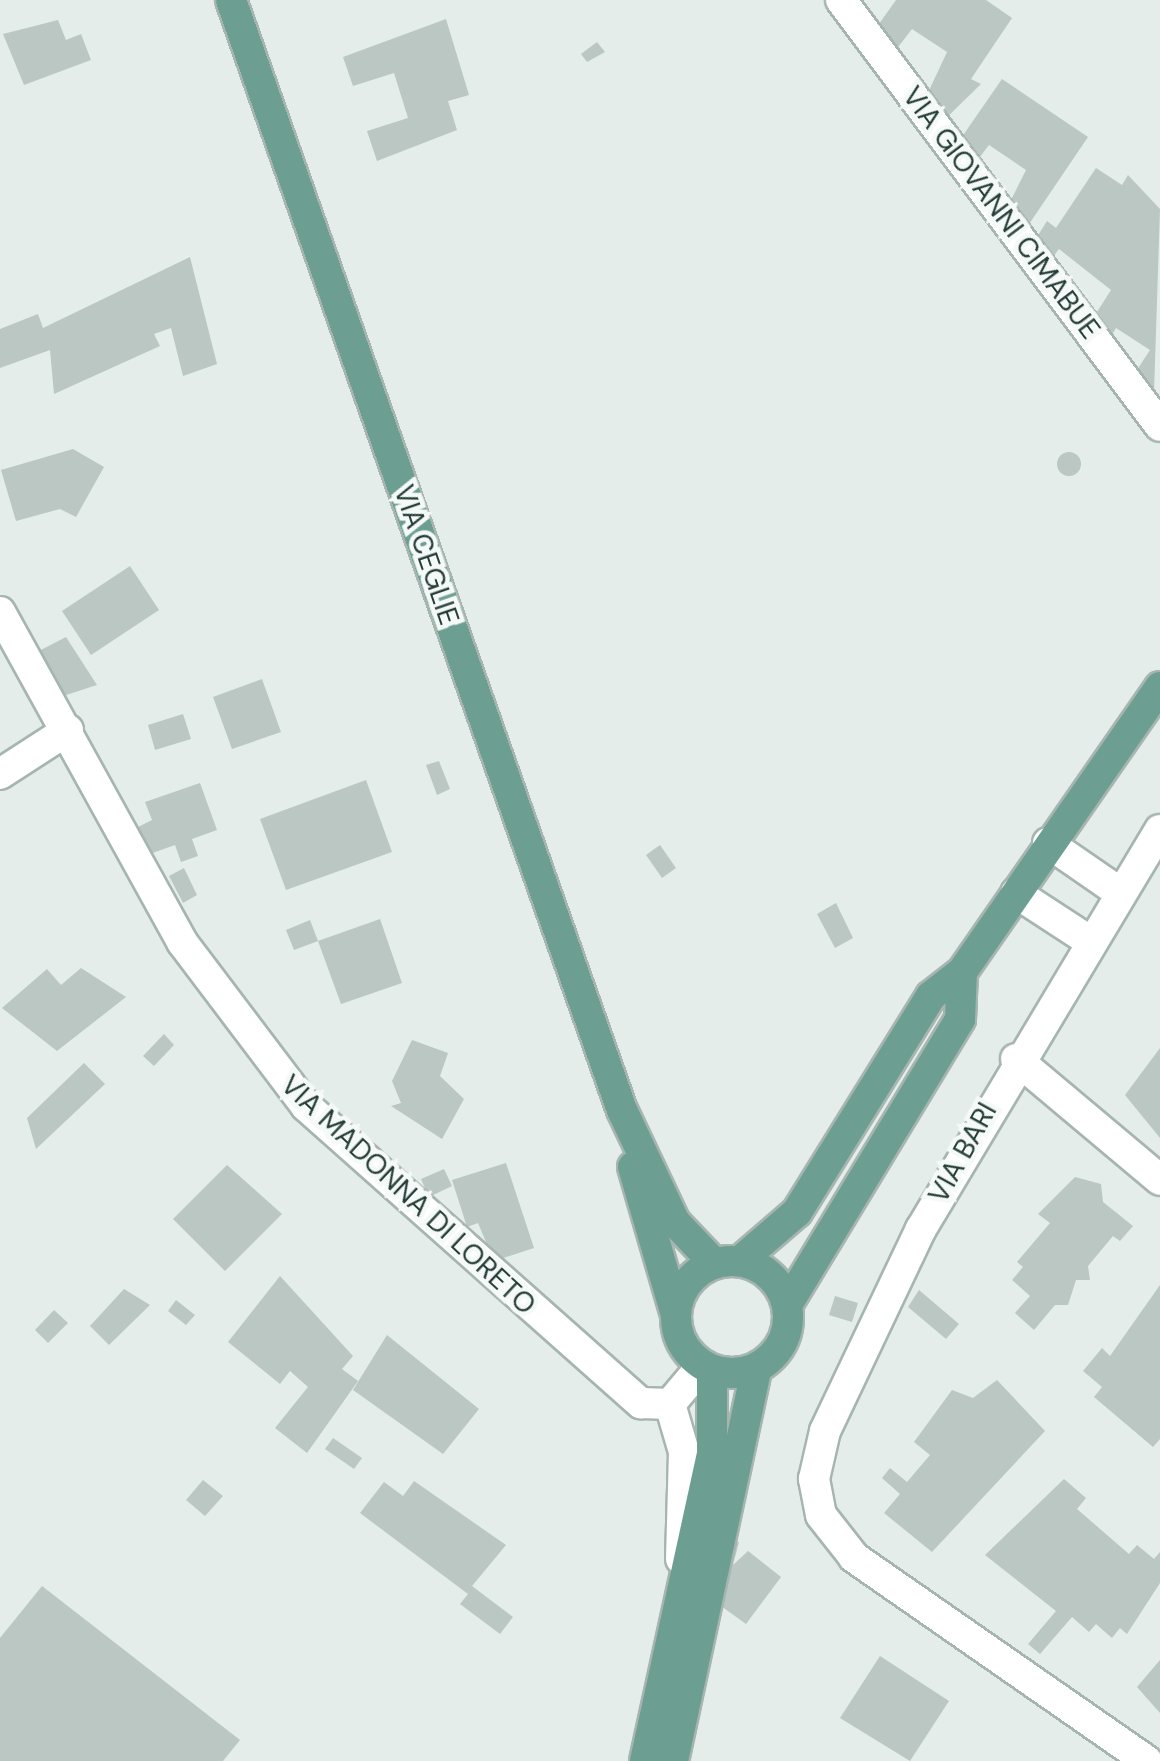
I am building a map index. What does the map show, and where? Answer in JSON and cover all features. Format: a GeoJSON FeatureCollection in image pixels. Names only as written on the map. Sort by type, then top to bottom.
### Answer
{"type":"FeatureCollection","features":[{"type":"Feature","properties":{"kind":"main road","name":"VIA CEGLIE"},"geometry":{"type":"LineString","coordinates":[[231,0],[622,1110],[675,1312]]}},
{"type":"Feature","properties":{"kind":"main road"},"geometry":{"type":"LineString","coordinates":[[756,1369],[707,1368],[685,1349],[675,1312],[688,1282],[727,1262],[797,1212],[931,996],[962,972],[1160,687]]}},
{"type":"Feature","properties":{"kind":"main road"},"geometry":{"type":"LineString","coordinates":[[673,1761],[756,1369],[783,1342],[787,1305],[960,1019],[962,972]]}},
{"type":"Feature","properties":{"kind":"main road","name":"VIA CEGLIE"},"geometry":{"type":"LineString","coordinates":[[622,1110],[675,1222],[727,1262]]}},
{"type":"Feature","properties":{"kind":"main road"},"geometry":{"type":"LineString","coordinates":[[727,1262],[770,1276],[787,1305]]}},
{"type":"Feature","properties":{"kind":"main road"},"geometry":{"type":"LineString","coordinates":[[644,1761],[712,1454],[707,1368]]}},
{"type":"Feature","properties":{"kind":"street","name":"VIA GIOVANNI CIMABUE"},"geometry":{"type":"LineString","coordinates":[[842,0],[1160,426]]}},
{"type":"Feature","properties":{"kind":"street","name":"VIA MADONNA DI LORETO"},"geometry":{"type":"LineString","coordinates":[[0,612],[182,942],[268,1066],[626,1391],[652,1407],[670,1404]]}},
{"type":"Feature","properties":{"kind":"street"},"geometry":{"type":"LineString","coordinates":[[0,774],[68,730]]}},
{"type":"Feature","properties":{"kind":"street","name":"VIA BARI"},"geometry":{"type":"LineString","coordinates":[[1147,1761],[854,1557],[833,1538],[816,1498],[825,1431],[1016,1059],[1160,830]]}},
{"type":"Feature","properties":{"kind":"street"},"geometry":{"type":"LineString","coordinates":[[1048,843],[1118,892]]}},
{"type":"Feature","properties":{"kind":"street"},"geometry":{"type":"LineString","coordinates":[[1016,894],[1088,940]]}},
{"type":"Feature","properties":{"kind":"street"},"geometry":{"type":"LineString","coordinates":[[1016,1059],[1160,1180]]}},
{"type":"Feature","properties":{"kind":"street"},"geometry":{"type":"LineString","coordinates":[[679,1606],[684,1452],[670,1404],[707,1368]]}},
{"type":"Feature","properties":{"kind":"building"},"geometry":{"type":"Polygon","coordinates":[[[896,0],[986,0],[1012,18],[971,79],[981,84],[942,122],[925,99],[947,52],[912,29],[892,55],[874,31],[896,0]]]}},
{"type":"Feature","properties":{"kind":"building"},"geometry":{"type":"Polygon","coordinates":[[[446,19],[469,95],[448,101],[457,130],[377,161],[367,131],[408,118],[394,73],[353,86],[343,57],[446,19]]]}},
{"type":"Feature","properties":{"kind":"building"},"geometry":{"type":"Polygon","coordinates":[[[58,20],[66,40],[81,34],[91,60],[24,85],[3,34],[58,20]]]}},
{"type":"Feature","properties":{"kind":"building"},"geometry":{"type":"Polygon","coordinates":[[[597,42],[605,52],[587,62],[581,54],[597,42]]]}},
{"type":"Feature","properties":{"kind":"building"},"geometry":{"type":"Polygon","coordinates":[[[1002,79],[1088,137],[1023,233],[1006,210],[1026,170],[989,145],[973,166],[957,144],[1002,79]]]}},
{"type":"Feature","properties":{"kind":"building"},"geometry":{"type":"Polygon","coordinates":[[[1096,168],[1122,185],[1128,175],[1160,209],[1154,393],[1131,379],[1150,350],[1116,328],[1106,345],[1090,323],[1111,290],[1059,249],[1047,265],[1032,245],[1047,221],[1056,228],[1096,168]]]}},
{"type":"Feature","properties":{"kind":"building"},"geometry":{"type":"Polygon","coordinates":[[[190,257],[217,364],[183,376],[171,328],[154,334],[160,346],[54,394],[50,350],[0,368],[0,329],[38,314],[43,328],[190,257]]]}},
{"type":"Feature","properties":{"kind":"building"},"geometry":{"type":"Polygon","coordinates":[[[73,449],[104,467],[76,517],[60,509],[16,521],[1,470],[73,449]]]}},
{"type":"Feature","properties":{"kind":"building"},"geometry":{"type":"Polygon","coordinates":[[[1069,452],[1081,464],[1069,476],[1057,464],[1069,452]]]}},
{"type":"Feature","properties":{"kind":"building"},"geometry":{"type":"Polygon","coordinates":[[[130,566],[159,610],[91,655],[62,611],[130,566]]]}},
{"type":"Feature","properties":{"kind":"building"},"geometry":{"type":"Polygon","coordinates":[[[66,637],[97,685],[63,696],[37,652],[66,637]]]}},
{"type":"Feature","properties":{"kind":"building"},"geometry":{"type":"Polygon","coordinates":[[[262,679],[281,732],[232,749],[213,697],[262,679]]]}},
{"type":"Feature","properties":{"kind":"building"},"geometry":{"type":"Polygon","coordinates":[[[183,714],[191,739],[155,750],[148,725],[183,714]]]}},
{"type":"Feature","properties":{"kind":"building"},"geometry":{"type":"Polygon","coordinates":[[[439,761],[450,789],[437,795],[426,765],[439,761]]]}},
{"type":"Feature","properties":{"kind":"building"},"geometry":{"type":"Polygon","coordinates":[[[366,780],[392,852],[286,890],[260,819],[366,780]]]}},
{"type":"Feature","properties":{"kind":"building"},"geometry":{"type":"Polygon","coordinates":[[[200,783],[217,830],[192,839],[198,856],[181,862],[175,845],[147,855],[134,829],[152,820],[145,802],[200,783]]]}},
{"type":"Feature","properties":{"kind":"building"},"geometry":{"type":"Polygon","coordinates":[[[660,845],[676,868],[662,878],[646,855],[660,845]]]}},
{"type":"Feature","properties":{"kind":"building"},"geometry":{"type":"Polygon","coordinates":[[[184,868],[197,895],[183,903],[169,876],[184,868]]]}},
{"type":"Feature","properties":{"kind":"building"},"geometry":{"type":"Polygon","coordinates":[[[836,903],[853,938],[835,948],[817,914],[836,903]]]}},
{"type":"Feature","properties":{"kind":"building"},"geometry":{"type":"Polygon","coordinates":[[[380,919],[402,983],[341,1004],[318,941],[380,919]]]}},
{"type":"Feature","properties":{"kind":"building"},"geometry":{"type":"Polygon","coordinates":[[[310,920],[318,941],[294,950],[286,930],[310,920]]]}},
{"type":"Feature","properties":{"kind":"building"},"geometry":{"type":"Polygon","coordinates":[[[81,968],[126,997],[57,1051],[2,1008],[47,969],[61,985],[81,968]]]}},
{"type":"Feature","properties":{"kind":"building"},"geometry":{"type":"Polygon","coordinates":[[[164,1034],[174,1045],[154,1066],[143,1056],[164,1034]]]}},
{"type":"Feature","properties":{"kind":"building"},"geometry":{"type":"Polygon","coordinates":[[[412,1040],[448,1053],[440,1076],[464,1099],[442,1139],[391,1106],[401,1103],[392,1081],[412,1040]]]}},
{"type":"Feature","properties":{"kind":"building"},"geometry":{"type":"Polygon","coordinates":[[[1160,1048],[1160,1138],[1125,1095],[1160,1048]]]}},
{"type":"Feature","properties":{"kind":"building"},"geometry":{"type":"Polygon","coordinates":[[[84,1063],[105,1084],[36,1149],[27,1118],[84,1063]]]}},
{"type":"Feature","properties":{"kind":"building"},"geometry":{"type":"Polygon","coordinates":[[[506,1163],[534,1248],[494,1261],[478,1223],[467,1227],[452,1180],[506,1163]]]}},
{"type":"Feature","properties":{"kind":"building"},"geometry":{"type":"Polygon","coordinates":[[[227,1165],[282,1214],[225,1271],[173,1219],[227,1165]]]}},
{"type":"Feature","properties":{"kind":"building"},"geometry":{"type":"Polygon","coordinates":[[[444,1169],[452,1186],[429,1197],[421,1179],[444,1169]]]}},
{"type":"Feature","properties":{"kind":"building"},"geometry":{"type":"Polygon","coordinates":[[[1075,1177],[1101,1184],[1103,1202],[1133,1226],[1120,1241],[1113,1236],[1088,1266],[1090,1280],[1076,1280],[1068,1305],[1055,1305],[1034,1330],[1015,1313],[1030,1296],[1012,1280],[1023,1267],[1017,1262],[1050,1223],[1038,1214],[1075,1177]]]}},
{"type":"Feature","properties":{"kind":"building"},"geometry":{"type":"Polygon","coordinates":[[[280,1276],[353,1356],[342,1369],[358,1381],[307,1453],[275,1428],[308,1387],[290,1371],[280,1384],[228,1342],[280,1276]]]}},
{"type":"Feature","properties":{"kind":"building"},"geometry":{"type":"Polygon","coordinates":[[[1160,1285],[1160,1439],[1153,1447],[1094,1397],[1102,1387],[1083,1371],[1102,1348],[1110,1356],[1160,1285]]]}},
{"type":"Feature","properties":{"kind":"building"},"geometry":{"type":"Polygon","coordinates":[[[124,1289],[150,1305],[109,1345],[90,1326],[124,1289]]]}},
{"type":"Feature","properties":{"kind":"building"},"geometry":{"type":"Polygon","coordinates":[[[919,1290],[959,1324],[946,1339],[908,1307],[919,1290]]]}},
{"type":"Feature","properties":{"kind":"building"},"geometry":{"type":"Polygon","coordinates":[[[835,1296],[858,1303],[852,1322],[829,1315],[835,1296]]]}},
{"type":"Feature","properties":{"kind":"building"},"geometry":{"type":"Polygon","coordinates":[[[176,1300],[195,1315],[186,1325],[168,1311],[176,1300]]]}},
{"type":"Feature","properties":{"kind":"building"},"geometry":{"type":"Polygon","coordinates":[[[54,1310],[68,1323],[48,1343],[35,1330],[54,1310]]]}},
{"type":"Feature","properties":{"kind":"building"},"geometry":{"type":"Polygon","coordinates":[[[387,1335],[479,1409],[443,1454],[353,1390],[387,1335]]]}},
{"type":"Feature","properties":{"kind":"building"},"geometry":{"type":"Polygon","coordinates":[[[997,1380],[1045,1431],[932,1552],[884,1513],[900,1494],[882,1478],[890,1468],[907,1482],[930,1455],[914,1442],[952,1390],[973,1398],[997,1380]]]}},
{"type":"Feature","properties":{"kind":"building"},"geometry":{"type":"Polygon","coordinates":[[[333,1438],[362,1458],[354,1469],[325,1449],[333,1438]]]}},
{"type":"Feature","properties":{"kind":"building"},"geometry":{"type":"Polygon","coordinates":[[[1064,1479],[1086,1498],[1077,1509],[1129,1554],[1137,1545],[1154,1559],[1160,1552],[1160,1583],[1127,1634],[1120,1628],[1112,1638],[1096,1624],[1089,1632],[1072,1617],[1040,1654],[1028,1644],[1056,1611],[985,1555],[1064,1479]]]}},
{"type":"Feature","properties":{"kind":"building"},"geometry":{"type":"Polygon","coordinates":[[[203,1480],[223,1496],[205,1516],[186,1500],[203,1480]]]}},
{"type":"Feature","properties":{"kind":"building"},"geometry":{"type":"Polygon","coordinates":[[[414,1481],[506,1545],[472,1586],[513,1617],[500,1634],[460,1604],[468,1594],[360,1513],[384,1482],[403,1496],[414,1481]]]}},
{"type":"Feature","properties":{"kind":"building"},"geometry":{"type":"Polygon","coordinates":[[[730,1540],[739,1542],[733,1565],[748,1551],[781,1577],[746,1624],[714,1601],[730,1540]]]}},
{"type":"Feature","properties":{"kind":"building"},"geometry":{"type":"Polygon","coordinates":[[[42,1586],[240,1740],[223,1761],[0,1761],[0,1638],[42,1586]]]}},
{"type":"Feature","properties":{"kind":"building"},"geometry":{"type":"Polygon","coordinates":[[[880,1656],[949,1701],[910,1761],[840,1718],[880,1656]]]}},
{"type":"Feature","properties":{"kind":"building"},"geometry":{"type":"Polygon","coordinates":[[[1160,1660],[1160,1713],[1137,1687],[1160,1660]]]}}]}
